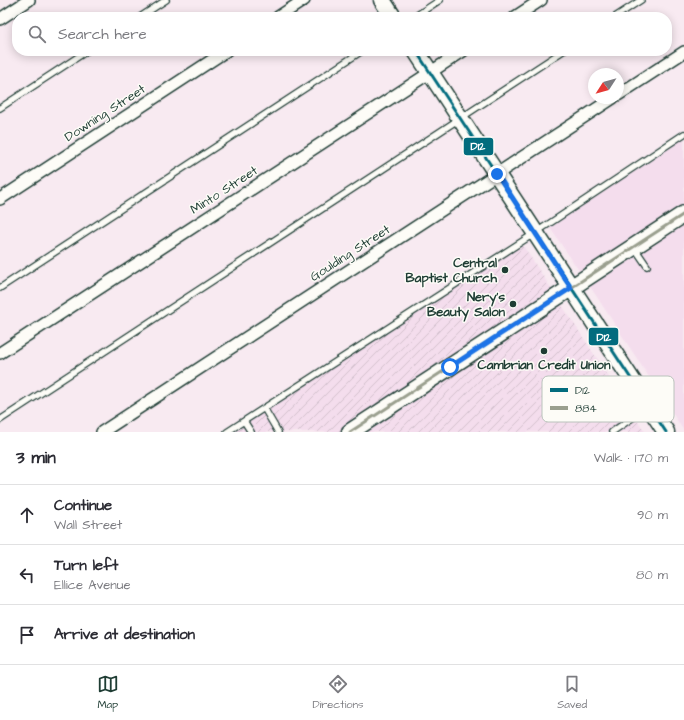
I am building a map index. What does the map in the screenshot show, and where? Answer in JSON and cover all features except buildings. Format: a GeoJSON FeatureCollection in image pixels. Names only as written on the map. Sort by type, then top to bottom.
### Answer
{"type":"FeatureCollection","features":[{"type":"Feature","properties":{"kind":"main road"},"geometry":{"type":"LineString","coordinates":[[382,0],[390,12]]}},
{"type":"Feature","properties":{"kind":"main road"},"geometry":{"type":"LineString","coordinates":[[419,56],[629,376]]}},
{"type":"Feature","properties":{"kind":"main road"},"geometry":{"type":"LineString","coordinates":[[350,432],[684,214]]}},
{"type":"Feature","properties":{"kind":"main road"},"geometry":{"type":"LineString","coordinates":[[659,422],[666,432]]}},
{"type":"Feature","properties":{"kind":"street"},"geometry":{"type":"LineString","coordinates":[[0,19],[29,0]]}},
{"type":"Feature","properties":{"kind":"street"},"geometry":{"type":"LineString","coordinates":[[286,12],[304,0]]}},
{"type":"Feature","properties":{"kind":"street"},"geometry":{"type":"LineString","coordinates":[[523,12],[541,0]]}},
{"type":"Feature","properties":{"kind":"street"},"geometry":{"type":"LineString","coordinates":[[624,91],[684,52]]}},
{"type":"Feature","properties":{"kind":"street","name":"Downing Street"},"geometry":{"type":"LineString","coordinates":[[0,199],[218,56]]}},
{"type":"Feature","properties":{"kind":"street","name":"Minto Street"},"geometry":{"type":"LineString","coordinates":[[0,353],[455,56]]}},
{"type":"Feature","properties":{"kind":"street","name":"Goulding Street"},"geometry":{"type":"LineString","coordinates":[[102,432],[604,104]]}},
{"type":"Feature","properties":{"kind":"lane"},"geometry":{"type":"LineString","coordinates":[[148,12],[166,0]]}},
{"type":"Feature","properties":{"kind":"lane"},"geometry":{"type":"LineString","coordinates":[[422,12],[440,0]]}},
{"type":"Feature","properties":{"kind":"lane"},"geometry":{"type":"LineString","coordinates":[[623,12],[641,0]]}},
{"type":"Feature","properties":{"kind":"lane"},"geometry":{"type":"LineString","coordinates":[[0,108],[79,56]]}},
{"type":"Feature","properties":{"kind":"lane"},"geometry":{"type":"LineString","coordinates":[[0,288],[354,56]]}},
{"type":"Feature","properties":{"kind":"lane"},"geometry":{"type":"LineString","coordinates":[[0,420],[555,56]]}},
{"type":"Feature","properties":{"kind":"lane"},"geometry":{"type":"LineString","coordinates":[[227,432],[535,233],[684,134]]}},
{"type":"Feature","properties":{"kind":"lane"},"geometry":{"type":"LineString","coordinates":[[634,247],[647,266]]}},
{"type":"Feature","properties":{"kind":"lane"},"geometry":{"type":"LineString","coordinates":[[264,408],[278,432]]}},
{"type":"Feature","properties":{"kind":"lane"},"geometry":{"type":"LineString","coordinates":[[244,421],[251,432]]}},
{"type":"Feature","properties":{"kind":"lane"},"geometry":{"type":"LineString","coordinates":[[612,432],[626,422]]}},
{"type":"Feature","properties":{"kind":"shaded area"},"geometry":{"type":"Polygon","coordinates":[[[684,138],[684,431],[674,416],[674,376],[648,376],[550,228],[684,138]]]}},
{"type":"Feature","properties":{"kind":"shaded area"},"geometry":{"type":"Polygon","coordinates":[[[522,244],[608,376],[542,376],[542,422],[638,422],[645,432],[231,432],[522,244]]]}},
{"type":"Feature","properties":{"kind":"transit line","name":"D12"},"geometry":{"type":"LineString","coordinates":[[419,56],[629,376]]}},
{"type":"Feature","properties":{"kind":"transit line","name":"884"},"geometry":{"type":"LineString","coordinates":[[350,432],[684,214]]}},
{"type":"Feature","properties":{"kind":"transit line","name":"D12"},"geometry":{"type":"LineString","coordinates":[[659,422],[666,432]]}},
{"type":"Feature","properties":{"kind":"place","name":"Central Baptist Church"},"geometry":{"type":"Point","coordinates":[505,270]}},
{"type":"Feature","properties":{"kind":"place","name":"Nery's Beauty Salon"},"geometry":{"type":"Point","coordinates":[513,304]}},
{"type":"Feature","properties":{"kind":"place","name":"Cambrian Credit Union"},"geometry":{"type":"Point","coordinates":[544,351]}},
{"type":"Feature","properties":{"kind":"route"},"geometry":{"type":"LineString","coordinates":[[450,367],[571,288],[497,174]]}}]}
